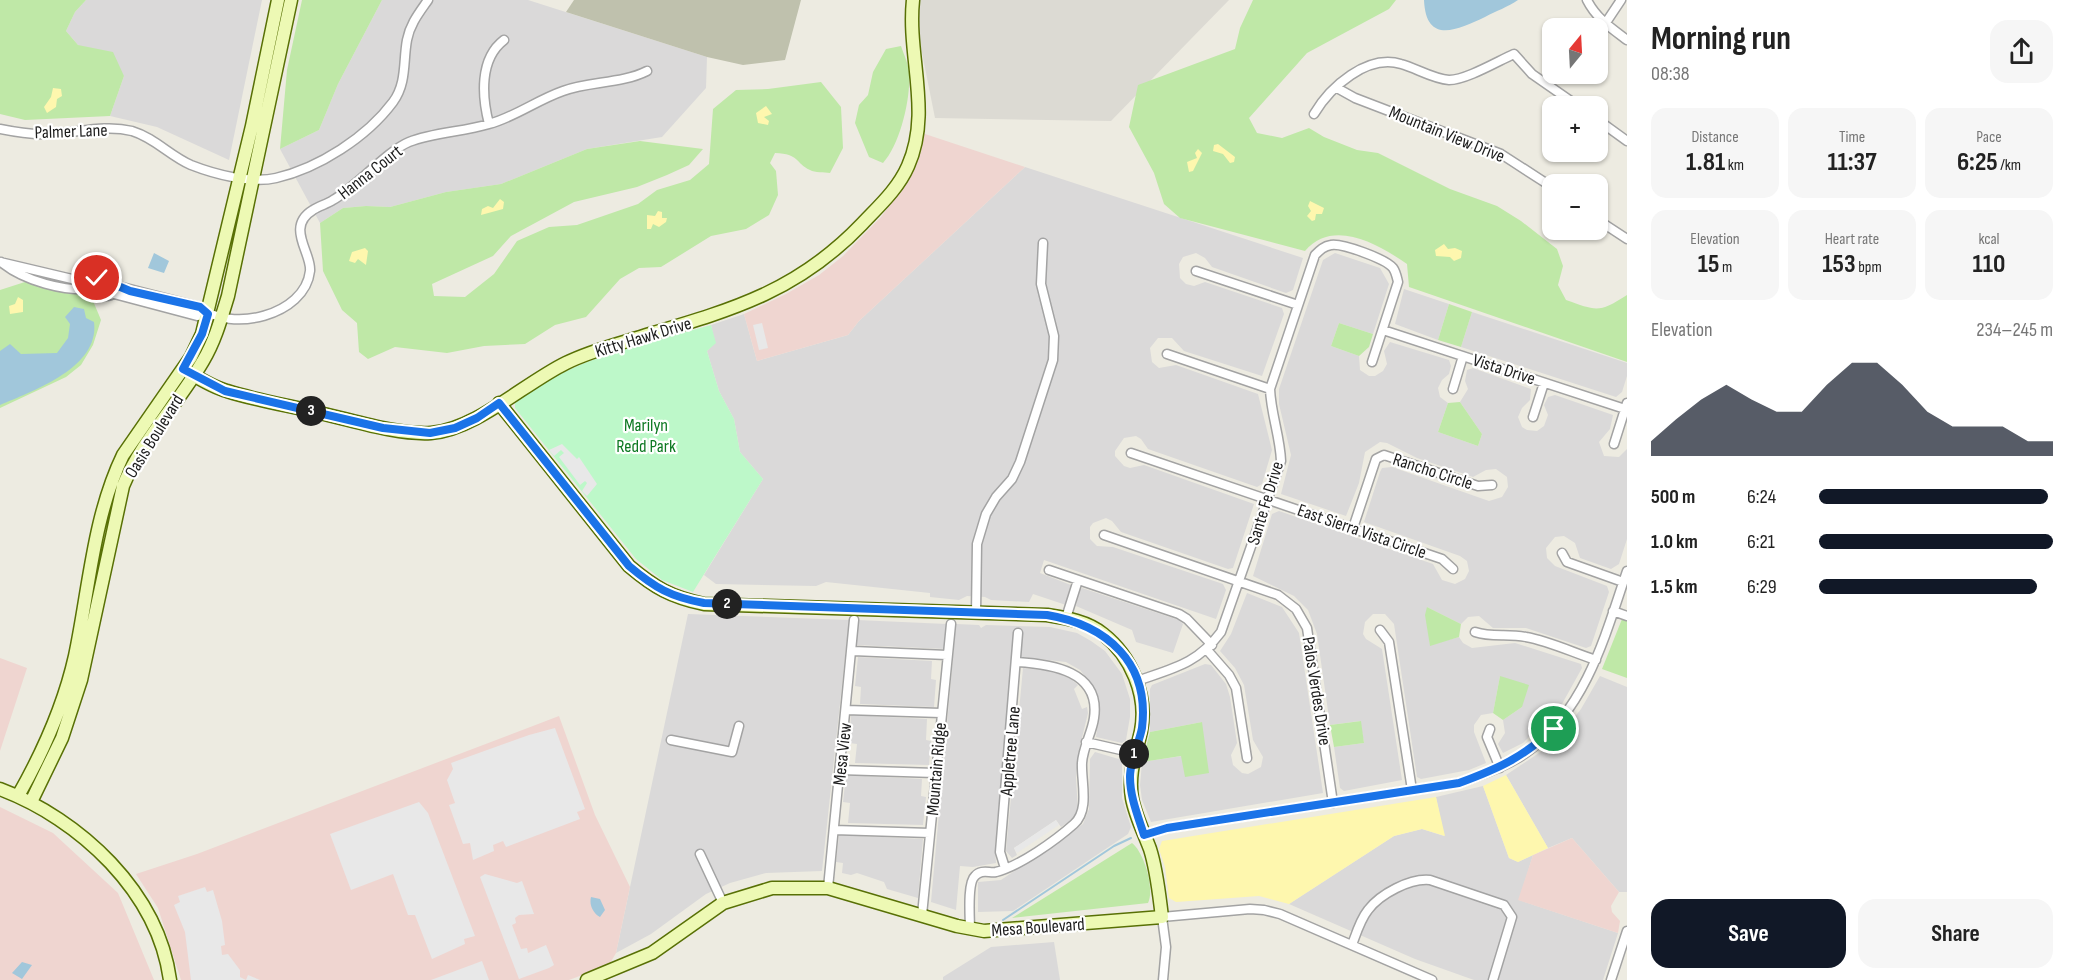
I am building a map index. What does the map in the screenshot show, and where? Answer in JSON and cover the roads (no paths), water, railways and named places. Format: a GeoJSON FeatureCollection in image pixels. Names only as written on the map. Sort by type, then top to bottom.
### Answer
{"type":"FeatureCollection","features":[{"type":"Feature","properties":{"kind":"street","name":"Oasis Boulevard"},"geometry":{"type":"LineString","coordinates":[[188,372],[208,314],[278,0]]}},
{"type":"Feature","properties":{"kind":"street","name":"Oasis Boulevard"},"geometry":{"type":"LineString","coordinates":[[25,799],[62,738],[81,680],[123,486],[134,462],[188,372],[215,339],[253,178],[291,0]]}},
{"type":"Feature","properties":{"kind":"street","name":"Palmer Lane"},"geometry":{"type":"LineString","coordinates":[[0,129],[45,135],[98,129],[130,131],[148,137],[188,164],[239,176],[275,178],[318,163],[339,152],[393,101],[401,86],[407,40],[413,20],[428,0]]}},
{"type":"Feature","properties":{"kind":"street","name":"Kitty Hawk Drive"},"geometry":{"type":"LineString","coordinates":[[188,372],[225,391],[383,428],[430,433],[455,428],[477,418],[568,362],[736,308],[761,297],[815,267],[840,247],[895,189],[908,166],[918,133],[920,106],[911,17],[913,0]]}},
{"type":"Feature","properties":{"kind":"street"},"geometry":{"type":"LineString","coordinates":[[1587,0],[1599,18]]}},
{"type":"Feature","properties":{"kind":"street"},"geometry":{"type":"LineString","coordinates":[[1608,20],[1621,0]]}},
{"type":"Feature","properties":{"kind":"street"},"geometry":{"type":"LineString","coordinates":[[1608,26],[1627,40]]}},
{"type":"Feature","properties":{"kind":"street"},"geometry":{"type":"LineString","coordinates":[[489,124],[483,99],[484,82],[494,47],[504,40]]}},
{"type":"Feature","properties":{"kind":"street"},"geometry":{"type":"LineString","coordinates":[[1314,114],[1322,101],[1358,69],[1382,61],[1399,63],[1449,80],[1464,76],[1514,54],[1532,74],[1564,96]]}},
{"type":"Feature","properties":{"kind":"street","name":"Hanna Court"},"geometry":{"type":"LineString","coordinates":[[116,290],[200,307],[208,314],[221,318],[236,320],[273,314],[295,301],[307,285],[310,270],[300,237],[303,223],[310,211],[333,201],[408,143],[489,124],[511,117],[563,91],[634,77],[647,71]]}},
{"type":"Feature","properties":{"kind":"street","name":"Mountain View Drive"},"geometry":{"type":"LineString","coordinates":[[1337,88],[1356,98],[1501,154],[1542,181]]}},
{"type":"Feature","properties":{"kind":"street"},"geometry":{"type":"LineString","coordinates":[[1608,127],[1627,141]]}},
{"type":"Feature","properties":{"kind":"street"},"geometry":{"type":"LineString","coordinates":[[1608,227],[1627,239]]}},
{"type":"Feature","properties":{"kind":"street"},"geometry":{"type":"LineString","coordinates":[[976,613],[977,544],[986,514],[1012,479],[1020,462],[1053,360],[1054,336],[1041,284],[1043,243]]}},
{"type":"Feature","properties":{"kind":"street","name":"Sante Fe Drive"},"geometry":{"type":"LineString","coordinates":[[1210,648],[1221,632],[1281,461],[1280,441],[1271,410],[1270,389],[1315,255],[1323,247],[1333,244],[1360,252],[1385,260],[1395,270],[1398,282],[1383,330]]}},
{"type":"Feature","properties":{"kind":"street"},"geometry":{"type":"LineString","coordinates":[[1,262],[96,284],[103,296],[116,290],[115,277],[108,274],[100,275],[96,284]]}},
{"type":"Feature","properties":{"kind":"street"},"geometry":{"type":"LineString","coordinates":[[1196,271],[1298,305]]}},
{"type":"Feature","properties":{"kind":"street"},"geometry":{"type":"LineString","coordinates":[[1372,362],[1383,330]]}},
{"type":"Feature","properties":{"kind":"street","name":"Vista Drive"},"geometry":{"type":"LineString","coordinates":[[1383,330],[1626,406]]}},
{"type":"Feature","properties":{"kind":"street"},"geometry":{"type":"LineString","coordinates":[[1167,354],[1270,389]]}},
{"type":"Feature","properties":{"kind":"street"},"geometry":{"type":"LineString","coordinates":[[1453,389],[1463,356]]}},
{"type":"Feature","properties":{"kind":"street"},"geometry":{"type":"LineString","coordinates":[[1533,417],[1544,382]]}},
{"type":"Feature","properties":{"kind":"street"},"geometry":{"type":"LineString","coordinates":[[499,403],[629,566],[651,585],[676,598],[704,603],[1047,615],[1066,618],[1102,633],[1123,654],[1137,681],[1143,701],[1142,729],[1134,753],[1130,776],[1132,799],[1158,881],[1166,947],[1164,980]]}},
{"type":"Feature","properties":{"kind":"street"},"geometry":{"type":"LineString","coordinates":[[1614,444],[1626,406]]}},
{"type":"Feature","properties":{"kind":"street","name":"East Sierra Vista Circle"},"geometry":{"type":"LineString","coordinates":[[1131,453],[1442,559],[1453,569]]}},
{"type":"Feature","properties":{"kind":"street","name":"Rancho Circle"},"geometry":{"type":"LineString","coordinates":[[1353,528],[1376,459],[1384,455],[1478,486],[1492,485]]}},
{"type":"Feature","properties":{"kind":"street","name":"Palos Verdes Drive"},"geometry":{"type":"LineString","coordinates":[[1104,535],[1278,595],[1296,609],[1307,628],[1334,803]]}},
{"type":"Feature","properties":{"kind":"street"},"geometry":{"type":"LineString","coordinates":[[1562,553],[1567,562],[1623,582]]}},
{"type":"Feature","properties":{"kind":"street"},"geometry":{"type":"LineString","coordinates":[[1048,570],[1179,614],[1187,619],[1210,648],[1236,688],[1247,758]]}},
{"type":"Feature","properties":{"kind":"street"},"geometry":{"type":"LineString","coordinates":[[1144,835],[1167,828],[1459,783],[1500,768],[1529,751],[1554,729],[1574,704],[1596,660],[1627,571]]}},
{"type":"Feature","properties":{"kind":"street"},"geometry":{"type":"LineString","coordinates":[[1066,618],[1078,580]]}},
{"type":"Feature","properties":{"kind":"street"},"geometry":{"type":"LineString","coordinates":[[1613,611],[1627,616]]}},
{"type":"Feature","properties":{"kind":"street","name":"Mesa View"},"geometry":{"type":"LineString","coordinates":[[828,888],[853,651],[854,620]]}},
{"type":"Feature","properties":{"kind":"street","name":"Mountain Ridge"},"geometry":{"type":"LineString","coordinates":[[922,915],[946,655],[951,624]]}},
{"type":"Feature","properties":{"kind":"street"},"geometry":{"type":"LineString","coordinates":[[1380,630],[1389,642],[1412,790]]}},
{"type":"Feature","properties":{"kind":"street"},"geometry":{"type":"LineString","coordinates":[[1475,632],[1489,637],[1509,634],[1527,637],[1596,660]]}},
{"type":"Feature","properties":{"kind":"street","name":"Appletree Lane"},"geometry":{"type":"LineString","coordinates":[[1005,868],[1000,852],[1018,633]]}},
{"type":"Feature","properties":{"kind":"street"},"geometry":{"type":"LineString","coordinates":[[1137,681],[1192,661],[1210,648]]}},
{"type":"Feature","properties":{"kind":"street"},"geometry":{"type":"LineString","coordinates":[[853,651],[946,655]]}},
{"type":"Feature","properties":{"kind":"street"},"geometry":{"type":"LineString","coordinates":[[970,929],[970,883],[974,876],[982,872],[996,872],[1018,862],[1080,818],[1083,801],[1082,762],[1094,718],[1093,706],[1081,679],[1064,668],[1045,663],[1017,662]]}},
{"type":"Feature","properties":{"kind":"street"},"geometry":{"type":"LineString","coordinates":[[846,710],[941,713]]}},
{"type":"Feature","properties":{"kind":"street"},"geometry":{"type":"LineString","coordinates":[[671,740],[732,752],[739,726]]}},
{"type":"Feature","properties":{"kind":"street"},"geometry":{"type":"LineString","coordinates":[[1490,729],[1486,737],[1500,768]]}},
{"type":"Feature","properties":{"kind":"street"},"geometry":{"type":"LineString","coordinates":[[1086,742],[1134,753]]}},
{"type":"Feature","properties":{"kind":"street"},"geometry":{"type":"LineString","coordinates":[[840,770],[935,773]]}},
{"type":"Feature","properties":{"kind":"street"},"geometry":{"type":"LineString","coordinates":[[0,789],[25,799],[79,832],[106,858],[123,879],[156,932],[170,980]]}},
{"type":"Feature","properties":{"kind":"street"},"geometry":{"type":"LineString","coordinates":[[834,830],[930,833]]}},
{"type":"Feature","properties":{"kind":"street"},"geometry":{"type":"LineString","coordinates":[[700,854],[723,903]]}},
{"type":"Feature","properties":{"kind":"street"},"geometry":{"type":"LineString","coordinates":[[1352,945],[1366,912],[1374,904],[1408,883],[1419,879],[1430,880],[1504,905],[1509,910],[1512,917],[1511,925],[1493,980]]}},
{"type":"Feature","properties":{"kind":"street","name":"Mesa Boulevard"},"geometry":{"type":"LineString","coordinates":[[587,980],[652,953],[723,903],[772,888],[828,888],[970,929],[1009,931],[1250,909],[1264,910],[1432,980]]}},
{"type":"Feature","properties":{"kind":"street"},"geometry":{"type":"LineString","coordinates":[[1611,980],[1627,931]]}},
{"type":"Feature","properties":{"kind":"water"},"geometry":{"type":"Polygon","coordinates":[[[1424,0],[1518,0],[1474,22],[1445,30],[1437,29],[1430,23],[1424,0]]]}},
{"type":"Feature","properties":{"kind":"water"},"geometry":{"type":"Polygon","coordinates":[[[154,253],[169,261],[164,273],[148,268],[154,253]]]}},
{"type":"Feature","properties":{"kind":"water"},"geometry":{"type":"Polygon","coordinates":[[[74,307],[84,309],[86,318],[94,322],[93,338],[86,352],[61,376],[0,405],[0,351],[10,344],[21,354],[57,353],[68,338],[70,324],[65,317],[74,307]]]}},
{"type":"Feature","properties":{"kind":"water"},"geometry":{"type":"Polygon","coordinates":[[[591,897],[600,899],[605,910],[600,917],[592,909],[591,897]]]}},
{"type":"Feature","properties":{"kind":"water"},"geometry":{"type":"Polygon","coordinates":[[[22,962],[32,965],[22,979],[12,973],[22,962]]]}},
{"type":"Feature","properties":{"kind":"waterway"},"geometry":{"type":"LineString","coordinates":[[1003,920],[1114,846],[1131,838]]}},
{"type":"Feature","properties":{"kind":"park label","name":"Marilyn Redd Park"},"geometry":{"type":"Point","coordinates":[646,435]}}]}
